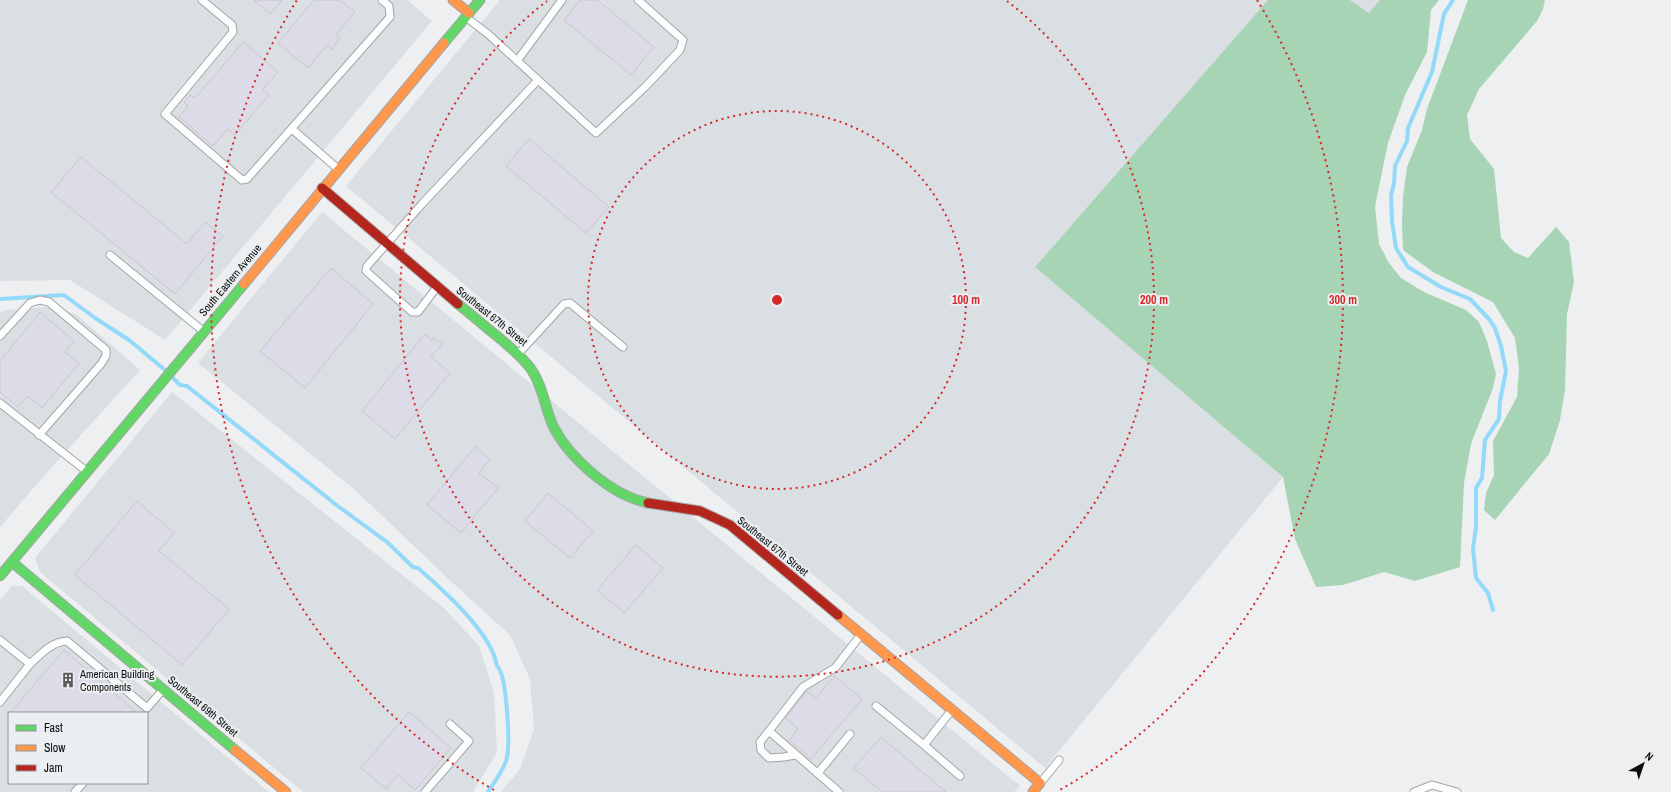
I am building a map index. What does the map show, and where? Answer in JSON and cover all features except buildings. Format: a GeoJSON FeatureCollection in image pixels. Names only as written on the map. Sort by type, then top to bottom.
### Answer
{"type":"FeatureCollection","features":[{"type":"Feature","properties":{"kind":"street"},"geometry":{"type":"LineString","coordinates":[[453,0],[467,15]]}},
{"type":"Feature","properties":{"kind":"street","name":"South Eastern Avenue"},"geometry":{"type":"LineString","coordinates":[[0,576],[338,168],[480,0]]}},
{"type":"Feature","properties":{"kind":"street","name":"Southeast 67th Street"},"geometry":{"type":"LineString","coordinates":[[322,188],[522,357],[540,384],[554,425],[565,446],[579,461],[615,491],[634,500],[674,508],[700,511],[730,525],[1040,783]]}},
{"type":"Feature","properties":{"kind":"street","name":"Southeast 69th Street"},"geometry":{"type":"LineString","coordinates":[[12,562],[286,792]]}},
{"type":"Feature","properties":{"kind":"street"},"geometry":{"type":"LineString","coordinates":[[1032,792],[1040,783]]}},
{"type":"Feature","properties":{"kind":"lane"},"geometry":{"type":"LineString","coordinates":[[202,0],[232,25],[233,32],[166,111],[166,116],[242,180],[247,179],[390,17],[389,6],[382,0]]}},
{"type":"Feature","properties":{"kind":"lane"},"geometry":{"type":"LineString","coordinates":[[517,61],[562,0]]}},
{"type":"Feature","properties":{"kind":"lane"},"geometry":{"type":"LineString","coordinates":[[467,15],[596,133],[645,87],[680,50],[683,40],[638,0]]}},
{"type":"Feature","properties":{"kind":"lane"},"geometry":{"type":"LineString","coordinates":[[438,287],[418,312],[412,312],[366,271],[367,266],[538,80]]}},
{"type":"Feature","properties":{"kind":"lane"},"geometry":{"type":"LineString","coordinates":[[292,129],[338,168]]}},
{"type":"Feature","properties":{"kind":"lane"},"geometry":{"type":"LineString","coordinates":[[110,255],[204,331]]}},
{"type":"Feature","properties":{"kind":"lane"},"geometry":{"type":"LineString","coordinates":[[0,336],[30,303],[40,300],[50,302],[106,350],[106,356],[101,364],[39,434]]}},
{"type":"Feature","properties":{"kind":"lane"},"geometry":{"type":"LineString","coordinates":[[518,354],[564,304],[570,303],[623,347]]}},
{"type":"Feature","properties":{"kind":"lane"},"geometry":{"type":"LineString","coordinates":[[0,403],[87,472]]}},
{"type":"Feature","properties":{"kind":"lane"},"geometry":{"type":"LineString","coordinates":[[795,754],[784,757],[769,758],[761,750],[760,742],[803,687],[835,668],[861,634]]}},
{"type":"Feature","properties":{"kind":"lane"},"geometry":{"type":"LineString","coordinates":[[0,640],[30,664]]}},
{"type":"Feature","properties":{"kind":"lane"},"geometry":{"type":"LineString","coordinates":[[0,702],[30,664],[51,645],[58,642],[67,641],[145,710],[164,690]]}},
{"type":"Feature","properties":{"kind":"lane"},"geometry":{"type":"LineString","coordinates":[[876,706],[960,776]]}},
{"type":"Feature","properties":{"kind":"lane"},"geometry":{"type":"LineString","coordinates":[[924,745],[952,710]]}},
{"type":"Feature","properties":{"kind":"lane"},"geometry":{"type":"LineString","coordinates":[[425,792],[469,741],[450,724]]}},
{"type":"Feature","properties":{"kind":"lane"},"geometry":{"type":"LineString","coordinates":[[769,731],[840,792]]}},
{"type":"Feature","properties":{"kind":"lane"},"geometry":{"type":"LineString","coordinates":[[818,773],[850,734]]}},
{"type":"Feature","properties":{"kind":"lane"},"geometry":{"type":"LineString","coordinates":[[1040,783],[1059,760]]}},
{"type":"Feature","properties":{"kind":"lane"},"geometry":{"type":"LineString","coordinates":[[75,792],[82,784]]}},
{"type":"Feature","properties":{"kind":"lane"},"geometry":{"type":"LineString","coordinates":[[1414,792],[1432,785],[1457,792]]}},
{"type":"Feature","properties":{"kind":"shaded area"},"geometry":{"type":"Polygon","coordinates":[[[0,0],[407,0],[432,21],[165,340],[70,280],[0,281],[0,0]]]}},
{"type":"Feature","properties":{"kind":"shaded area"},"geometry":{"type":"Polygon","coordinates":[[[500,0],[1268,0],[1035,267],[1283,477],[1045,768],[346,186],[500,0]]]}},
{"type":"Feature","properties":{"kind":"shaded area"},"geometry":{"type":"Polygon","coordinates":[[[1350,0],[1380,0],[1369,13],[1350,0]]]}},
{"type":"Feature","properties":{"kind":"shaded area"},"geometry":{"type":"Polygon","coordinates":[[[322,212],[1020,786],[1014,792],[501,792],[520,769],[534,729],[530,679],[510,635],[354,489],[198,363],[322,212]]]}},
{"type":"Feature","properties":{"kind":"shaded area"},"geometry":{"type":"Polygon","coordinates":[[[58,306],[78,316],[140,370],[49,470],[0,527],[0,312],[7,310],[58,306]]]}},
{"type":"Feature","properties":{"kind":"shaded area"},"geometry":{"type":"Polygon","coordinates":[[[172,392],[445,609],[479,646],[494,693],[497,752],[473,792],[303,792],[40,572],[35,558],[172,392]]]}},
{"type":"Feature","properties":{"kind":"shaded area"},"geometry":{"type":"Polygon","coordinates":[[[12,586],[22,586],[269,792],[0,792],[0,600],[12,586]]]}},
{"type":"Feature","properties":{"kind":"green space"},"geometry":{"type":"Polygon","coordinates":[[[1268,0],[1350,0],[1369,13],[1380,0],[1439,0],[1431,10],[1427,52],[1405,95],[1388,143],[1375,206],[1379,244],[1389,263],[1401,278],[1424,292],[1466,310],[1479,322],[1487,341],[1496,374],[1493,388],[1471,444],[1464,483],[1460,567],[1415,581],[1384,572],[1343,585],[1316,587],[1295,539],[1283,477],[1035,267],[1268,0]]]}},
{"type":"Feature","properties":{"kind":"green space"},"geometry":{"type":"Polygon","coordinates":[[[1468,0],[1545,0],[1543,9],[1537,21],[1479,89],[1467,115],[1470,139],[1494,169],[1501,238],[1514,252],[1528,258],[1556,227],[1569,242],[1574,282],[1567,314],[1565,390],[1560,420],[1549,454],[1495,520],[1484,510],[1486,493],[1494,475],[1493,441],[1517,397],[1519,368],[1515,338],[1493,302],[1433,272],[1403,250],[1403,197],[1407,167],[1422,130],[1427,109],[1468,0]]]}},
{"type":"Feature","properties":{"kind":"waterway"},"geometry":{"type":"LineString","coordinates":[[1453,0],[1444,14],[1432,72],[1408,128],[1407,141],[1395,166],[1394,184],[1391,195],[1392,221],[1396,248],[1408,267],[1441,287],[1470,299],[1489,319],[1495,328],[1501,346],[1506,371],[1500,401],[1499,419],[1485,440],[1482,478],[1476,488],[1476,527],[1473,549],[1476,578],[1488,593],[1493,610]]}},
{"type":"Feature","properties":{"kind":"waterway"},"geometry":{"type":"LineString","coordinates":[[0,299],[64,295],[95,318],[129,340],[165,370]]}},
{"type":"Feature","properties":{"kind":"waterway"},"geometry":{"type":"LineString","coordinates":[[173,378],[180,385],[187,386],[339,507],[387,542],[413,567],[418,568],[453,600],[476,626],[493,653],[503,682],[507,709],[508,749],[506,762],[502,771],[488,792]]}},
{"type":"Feature","properties":{"kind":"traffic: fast"},"geometry":{"type":"LineString","coordinates":[[444,43],[480,0]]}},
{"type":"Feature","properties":{"kind":"traffic: fast"},"geometry":{"type":"LineString","coordinates":[[0,576],[244,284]]}},
{"type":"Feature","properties":{"kind":"traffic: fast"},"geometry":{"type":"LineString","coordinates":[[458,304],[503,341],[531,369],[541,390],[553,426],[560,438],[581,463],[606,484],[634,499],[648,503]]}},
{"type":"Feature","properties":{"kind":"traffic: fast"},"geometry":{"type":"LineString","coordinates":[[12,562],[235,750]]}},
{"type":"Feature","properties":{"kind":"traffic: slow"},"geometry":{"type":"LineString","coordinates":[[453,0],[469,13]]}},
{"type":"Feature","properties":{"kind":"traffic: slow"},"geometry":{"type":"LineString","coordinates":[[244,284],[444,43]]}},
{"type":"Feature","properties":{"kind":"traffic: slow"},"geometry":{"type":"LineString","coordinates":[[838,615],[1040,783],[1033,792]]}},
{"type":"Feature","properties":{"kind":"traffic: slow"},"geometry":{"type":"LineString","coordinates":[[235,750],[286,792]]}},
{"type":"Feature","properties":{"kind":"traffic: jam"},"geometry":{"type":"LineString","coordinates":[[322,188],[458,304]]}},
{"type":"Feature","properties":{"kind":"traffic: jam"},"geometry":{"type":"LineString","coordinates":[[648,503],[700,511],[730,525],[838,615]]}},
{"type":"Feature","properties":{"kind":"place","name":"American Building Components"},"geometry":{"type":"Point","coordinates":[68,680]}}]}
